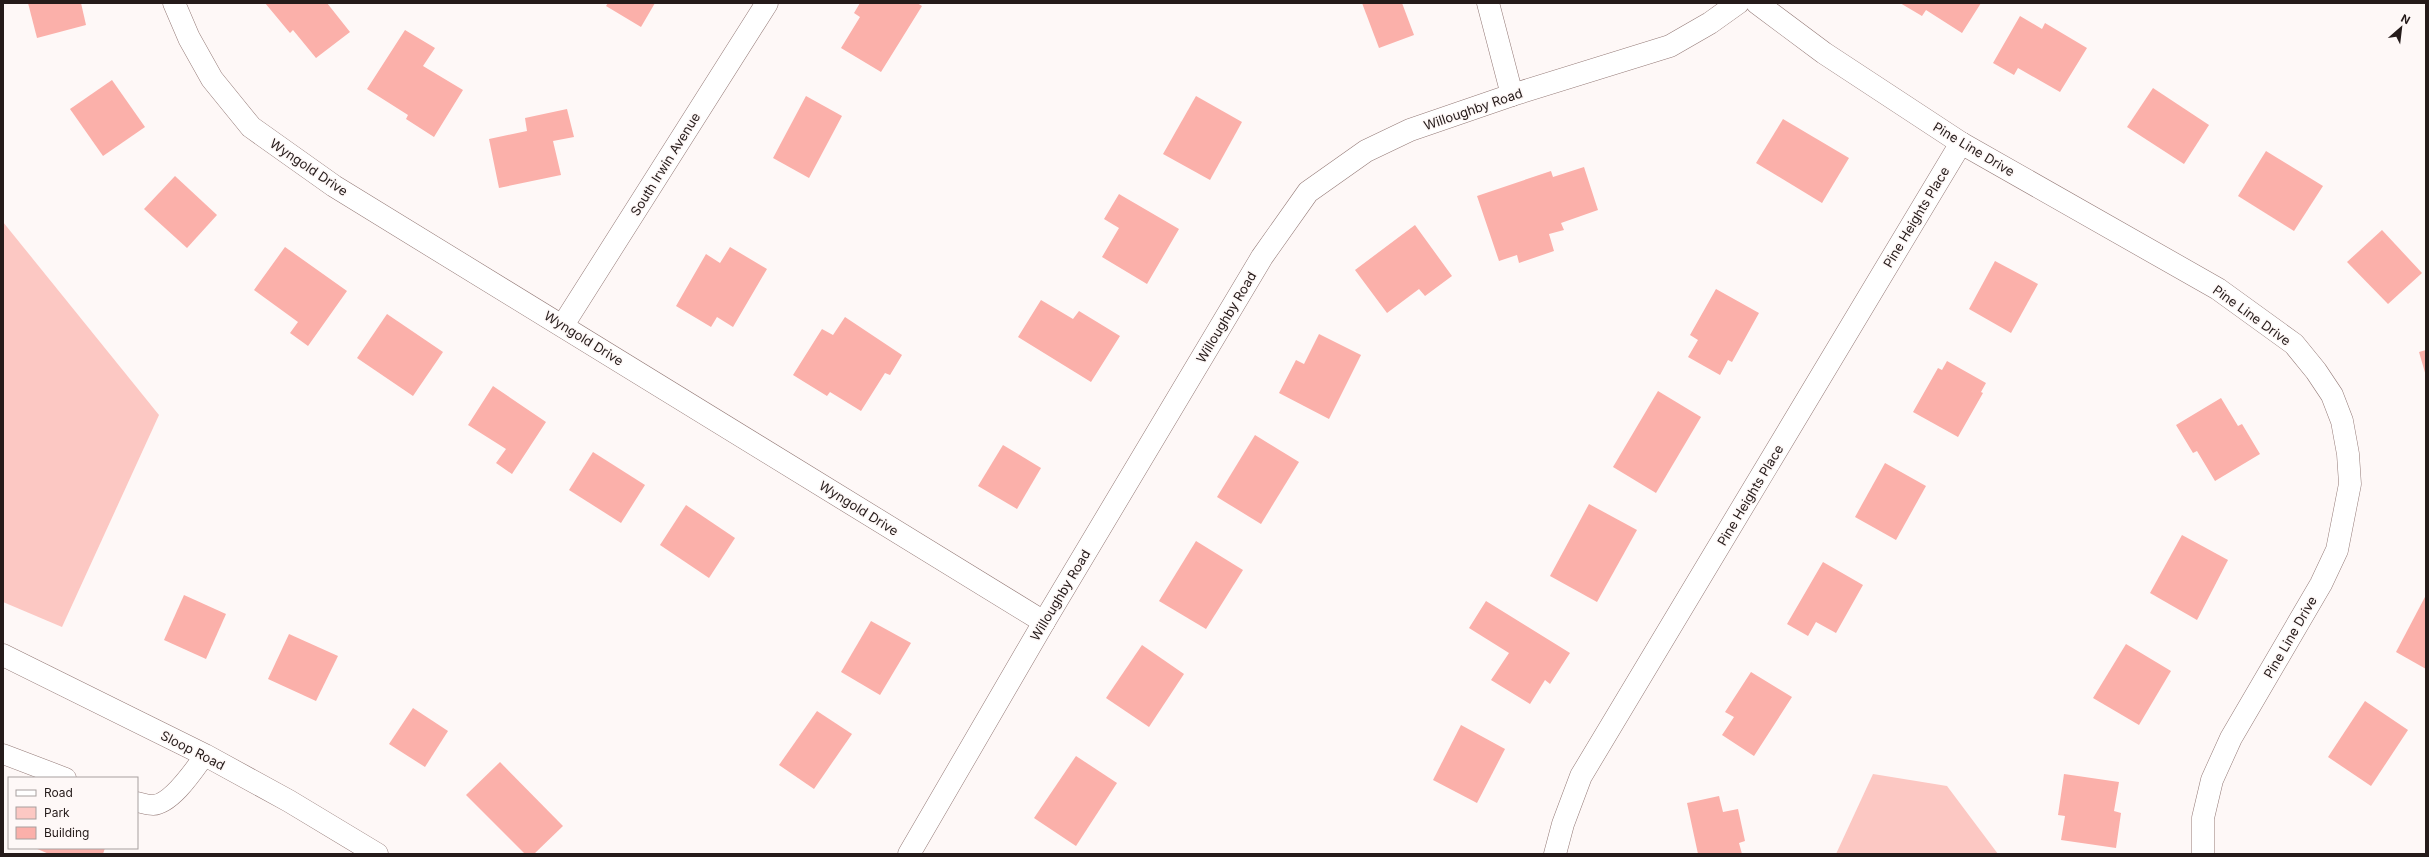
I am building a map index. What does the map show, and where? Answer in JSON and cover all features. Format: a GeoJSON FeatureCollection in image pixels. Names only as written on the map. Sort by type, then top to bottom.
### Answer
{"type":"FeatureCollection","features":[{"type":"Feature","properties":{"kind":"street","name":"Wyngold Drive"},"geometry":{"type":"LineString","coordinates":[[174,3],[189,38],[212,79],[251,127],[334,186],[563,325],[1044,622]]}},
{"type":"Feature","properties":{"kind":"street","name":"South Irwin Avenue"},"geometry":{"type":"LineString","coordinates":[[563,325],[767,3]]}},
{"type":"Feature","properties":{"kind":"street"},"geometry":{"type":"LineString","coordinates":[[1488,3],[1512,95]]}},
{"type":"Feature","properties":{"kind":"street","name":"Willoughby Road"},"geometry":{"type":"LineString","coordinates":[[909,854],[1044,622],[1262,257],[1308,192],[1366,151],[1410,130],[1512,95],[1670,46],[1710,23],[1738,3]]}},
{"type":"Feature","properties":{"kind":"street","name":"Pine Line Drive"},"geometry":{"type":"LineString","coordinates":[[1756,3],[1824,53],[1961,143],[2218,289],[2294,344],[2316,371],[2332,395],[2342,421],[2348,454],[2350,484],[2337,550],[2321,584],[2231,738],[2215,773],[2203,818],[2203,854]]}},
{"type":"Feature","properties":{"kind":"street","name":"Pine Heights Place"},"geometry":{"type":"LineString","coordinates":[[1555,854],[1563,824],[1581,776],[1961,143]]}},
{"type":"Feature","properties":{"kind":"street","name":"Sloop Road"},"geometry":{"type":"LineString","coordinates":[[3,655],[205,755],[290,801],[377,854]]}},
{"type":"Feature","properties":{"kind":"lane"},"geometry":{"type":"LineString","coordinates":[[3,754],[63,777]]}},
{"type":"Feature","properties":{"kind":"lane"},"geometry":{"type":"LineString","coordinates":[[138,802],[153,805],[166,800],[179,788],[205,755]]}},
{"type":"Feature","properties":{"kind":"green space"},"geometry":{"type":"Polygon","coordinates":[[[3,222],[159,415],[62,627],[3,602],[3,222]]]}},
{"type":"Feature","properties":{"kind":"green space"},"geometry":{"type":"Polygon","coordinates":[[[1873,774],[1947,786],[1998,854],[1836,854],[1873,774]]]}},
{"type":"Feature","properties":{"kind":"building"},"geometry":{"type":"Polygon","coordinates":[[[28,3],[81,3],[86,25],[37,38],[28,3]]]}},
{"type":"Feature","properties":{"kind":"building"},"geometry":{"type":"Polygon","coordinates":[[[265,3],[327,3],[350,32],[316,58],[293,30],[290,33],[265,3]]]}},
{"type":"Feature","properties":{"kind":"building"},"geometry":{"type":"Polygon","coordinates":[[[608,3],[655,3],[641,27],[606,6],[608,3]]]}},
{"type":"Feature","properties":{"kind":"building"},"geometry":{"type":"Polygon","coordinates":[[[860,3],[917,3],[922,6],[881,72],[841,48],[860,17],[854,13],[860,3]]]}},
{"type":"Feature","properties":{"kind":"building"},"geometry":{"type":"Polygon","coordinates":[[[1362,3],[1402,3],[1414,35],[1379,48],[1362,3]]]}},
{"type":"Feature","properties":{"kind":"building"},"geometry":{"type":"Polygon","coordinates":[[[1900,3],[1981,3],[1962,33],[1926,10],[1922,16],[1900,3]]]}},
{"type":"Feature","properties":{"kind":"building"},"geometry":{"type":"Polygon","coordinates":[[[2020,16],[2042,29],[2045,23],[2087,48],[2060,92],[2018,68],[2014,75],[1993,63],[2020,16]]]}},
{"type":"Feature","properties":{"kind":"building"},"geometry":{"type":"Polygon","coordinates":[[[405,30],[435,48],[423,66],[463,90],[434,137],[406,119],[408,115],[367,89],[405,30]]]}},
{"type":"Feature","properties":{"kind":"building"},"geometry":{"type":"Polygon","coordinates":[[[112,80],[145,127],[103,156],[70,109],[112,80]]]}},
{"type":"Feature","properties":{"kind":"building"},"geometry":{"type":"Polygon","coordinates":[[[2153,88],[2209,125],[2184,164],[2127,127],[2153,88]]]}},
{"type":"Feature","properties":{"kind":"building"},"geometry":{"type":"Polygon","coordinates":[[[806,96],[842,116],[809,178],[773,158],[806,96]]]}},
{"type":"Feature","properties":{"kind":"building"},"geometry":{"type":"Polygon","coordinates":[[[1196,96],[1242,122],[1210,180],[1163,154],[1196,96]]]}},
{"type":"Feature","properties":{"kind":"building"},"geometry":{"type":"Polygon","coordinates":[[[567,109],[574,137],[553,141],[561,175],[499,188],[489,139],[527,131],[525,118],[567,109]]]}},
{"type":"Feature","properties":{"kind":"building"},"geometry":{"type":"Polygon","coordinates":[[[1783,119],[1849,158],[1822,203],[1756,163],[1783,119]]]}},
{"type":"Feature","properties":{"kind":"building"},"geometry":{"type":"Polygon","coordinates":[[[2266,151],[2323,186],[2294,231],[2238,196],[2266,151]]]}},
{"type":"Feature","properties":{"kind":"building"},"geometry":{"type":"Polygon","coordinates":[[[1584,167],[1598,210],[1561,223],[1564,230],[1549,234],[1554,251],[1519,263],[1517,255],[1499,261],[1477,196],[1551,171],[1553,177],[1584,167]]]}},
{"type":"Feature","properties":{"kind":"building"},"geometry":{"type":"Polygon","coordinates":[[[175,176],[217,215],[187,248],[144,209],[175,176]]]}},
{"type":"Feature","properties":{"kind":"building"},"geometry":{"type":"Polygon","coordinates":[[[1119,194],[1179,229],[1147,284],[1102,257],[1119,228],[1104,219],[1119,194]]]}},
{"type":"Feature","properties":{"kind":"building"},"geometry":{"type":"Polygon","coordinates":[[[1415,225],[1452,276],[1425,296],[1419,289],[1387,313],[1355,270],[1415,225]]]}},
{"type":"Feature","properties":{"kind":"building"},"geometry":{"type":"Polygon","coordinates":[[[2382,230],[2422,273],[2388,304],[2347,262],[2382,230]]]}},
{"type":"Feature","properties":{"kind":"building"},"geometry":{"type":"Polygon","coordinates":[[[285,247],[347,291],[308,346],[290,333],[298,322],[254,290],[285,247]]]}},
{"type":"Feature","properties":{"kind":"building"},"geometry":{"type":"Polygon","coordinates":[[[730,247],[767,269],[733,327],[717,317],[711,327],[676,306],[706,254],[720,263],[730,247]]]}},
{"type":"Feature","properties":{"kind":"building"},"geometry":{"type":"Polygon","coordinates":[[[1995,261],[2038,284],[2011,333],[1969,309],[1995,261]]]}},
{"type":"Feature","properties":{"kind":"building"},"geometry":{"type":"Polygon","coordinates":[[[1716,289],[1759,313],[1732,362],[1728,360],[1720,375],[1688,357],[1698,340],[1690,335],[1716,289]]]}},
{"type":"Feature","properties":{"kind":"building"},"geometry":{"type":"Polygon","coordinates":[[[1041,300],[1073,319],[1079,311],[1120,336],[1091,382],[1018,337],[1041,300]]]}},
{"type":"Feature","properties":{"kind":"building"},"geometry":{"type":"Polygon","coordinates":[[[387,314],[443,352],[413,396],[357,358],[387,314]]]}},
{"type":"Feature","properties":{"kind":"building"},"geometry":{"type":"Polygon","coordinates":[[[845,317],[902,355],[890,375],[885,373],[861,411],[830,392],[827,396],[793,375],[822,329],[833,335],[845,317]]]}},
{"type":"Feature","properties":{"kind":"building"},"geometry":{"type":"Polygon","coordinates":[[[1319,334],[1361,355],[1329,419],[1279,393],[1296,360],[1304,364],[1319,334]]]}},
{"type":"Feature","properties":{"kind":"building"},"geometry":{"type":"Polygon","coordinates":[[[2426,350],[2426,376],[2419,352],[2426,350]]]}},
{"type":"Feature","properties":{"kind":"building"},"geometry":{"type":"Polygon","coordinates":[[[1947,361],[1986,383],[1981,392],[1983,393],[1958,437],[1913,412],[1938,368],[1942,370],[1947,361]]]}},
{"type":"Feature","properties":{"kind":"building"},"geometry":{"type":"Polygon","coordinates":[[[493,386],[546,422],[512,474],[496,463],[506,449],[468,425],[493,386]]]}},
{"type":"Feature","properties":{"kind":"building"},"geometry":{"type":"Polygon","coordinates":[[[1658,391],[1701,417],[1656,493],[1613,467],[1658,391]]]}},
{"type":"Feature","properties":{"kind":"building"},"geometry":{"type":"Polygon","coordinates":[[[2221,398],[2238,426],[2242,424],[2260,454],[2215,481],[2197,451],[2193,453],[2176,425],[2221,398]]]}},
{"type":"Feature","properties":{"kind":"building"},"geometry":{"type":"Polygon","coordinates":[[[1255,435],[1299,462],[1261,524],[1217,497],[1255,435]]]}},
{"type":"Feature","properties":{"kind":"building"},"geometry":{"type":"Polygon","coordinates":[[[1003,445],[1041,468],[1017,509],[978,486],[1003,445]]]}},
{"type":"Feature","properties":{"kind":"building"},"geometry":{"type":"Polygon","coordinates":[[[593,452],[645,485],[621,523],[569,490],[593,452]]]}},
{"type":"Feature","properties":{"kind":"building"},"geometry":{"type":"Polygon","coordinates":[[[1885,463],[1926,486],[1896,540],[1855,517],[1885,463]]]}},
{"type":"Feature","properties":{"kind":"building"},"geometry":{"type":"Polygon","coordinates":[[[1589,504],[1637,530],[1597,602],[1550,576],[1589,504]]]}},
{"type":"Feature","properties":{"kind":"building"},"geometry":{"type":"Polygon","coordinates":[[[686,505],[735,538],[709,578],[660,545],[686,505]]]}},
{"type":"Feature","properties":{"kind":"building"},"geometry":{"type":"Polygon","coordinates":[[[2182,535],[2228,560],[2197,620],[2150,593],[2182,535]]]}},
{"type":"Feature","properties":{"kind":"building"},"geometry":{"type":"Polygon","coordinates":[[[1196,541],[1243,570],[1206,629],[1159,601],[1196,541]]]}},
{"type":"Feature","properties":{"kind":"building"},"geometry":{"type":"Polygon","coordinates":[[[1823,562],[1863,585],[1836,633],[1816,622],[1808,636],[1787,624],[1823,562]]]}},
{"type":"Feature","properties":{"kind":"building"},"geometry":{"type":"Polygon","coordinates":[[[184,595],[226,614],[206,659],[164,640],[184,595]]]}},
{"type":"Feature","properties":{"kind":"building"},"geometry":{"type":"Polygon","coordinates":[[[2426,595],[2426,669],[2396,652],[2426,595]]]}},
{"type":"Feature","properties":{"kind":"building"},"geometry":{"type":"Polygon","coordinates":[[[1486,601],[1570,653],[1550,684],[1545,680],[1530,704],[1491,680],[1509,653],[1469,628],[1486,601]]]}},
{"type":"Feature","properties":{"kind":"building"},"geometry":{"type":"Polygon","coordinates":[[[871,621],[911,643],[880,695],[841,672],[871,621]]]}},
{"type":"Feature","properties":{"kind":"building"},"geometry":{"type":"Polygon","coordinates":[[[289,634],[338,656],[316,701],[268,679],[289,634]]]}},
{"type":"Feature","properties":{"kind":"building"},"geometry":{"type":"Polygon","coordinates":[[[2126,644],[2171,671],[2139,725],[2093,698],[2126,644]]]}},
{"type":"Feature","properties":{"kind":"building"},"geometry":{"type":"Polygon","coordinates":[[[1142,645],[1184,674],[1149,727],[1106,698],[1142,645]]]}},
{"type":"Feature","properties":{"kind":"building"},"geometry":{"type":"Polygon","coordinates":[[[1751,672],[1792,697],[1754,756],[1722,735],[1734,717],[1725,712],[1751,672]]]}},
{"type":"Feature","properties":{"kind":"building"},"geometry":{"type":"Polygon","coordinates":[[[2365,701],[2408,730],[2371,786],[2328,757],[2365,701]]]}},
{"type":"Feature","properties":{"kind":"building"},"geometry":{"type":"Polygon","coordinates":[[[413,708],[448,731],[425,767],[389,744],[413,708]]]}},
{"type":"Feature","properties":{"kind":"building"},"geometry":{"type":"Polygon","coordinates":[[[817,711],[852,734],[814,789],[779,765],[817,711]]]}},
{"type":"Feature","properties":{"kind":"building"},"geometry":{"type":"Polygon","coordinates":[[[1461,725],[1505,749],[1477,803],[1433,780],[1461,725]]]}},
{"type":"Feature","properties":{"kind":"building"},"geometry":{"type":"Polygon","coordinates":[[[1076,756],[1117,783],[1076,846],[1034,818],[1076,756]]]}},
{"type":"Feature","properties":{"kind":"building"},"geometry":{"type":"Polygon","coordinates":[[[500,762],[563,826],[534,854],[525,854],[466,795],[500,762]]]}},
{"type":"Feature","properties":{"kind":"building"},"geometry":{"type":"Polygon","coordinates":[[[2064,774],[2119,782],[2114,811],[2121,813],[2116,848],[2061,840],[2065,816],[2058,815],[2064,774]]]}},
{"type":"Feature","properties":{"kind":"building"},"geometry":{"type":"Polygon","coordinates":[[[1719,796],[1723,812],[1738,809],[1745,841],[1739,843],[1742,854],[1698,854],[1687,803],[1719,796]]]}},
{"type":"Feature","properties":{"kind":"building"},"geometry":{"type":"Polygon","coordinates":[[[37,849],[105,849],[103,854],[49,854],[37,849]]]}}]}
